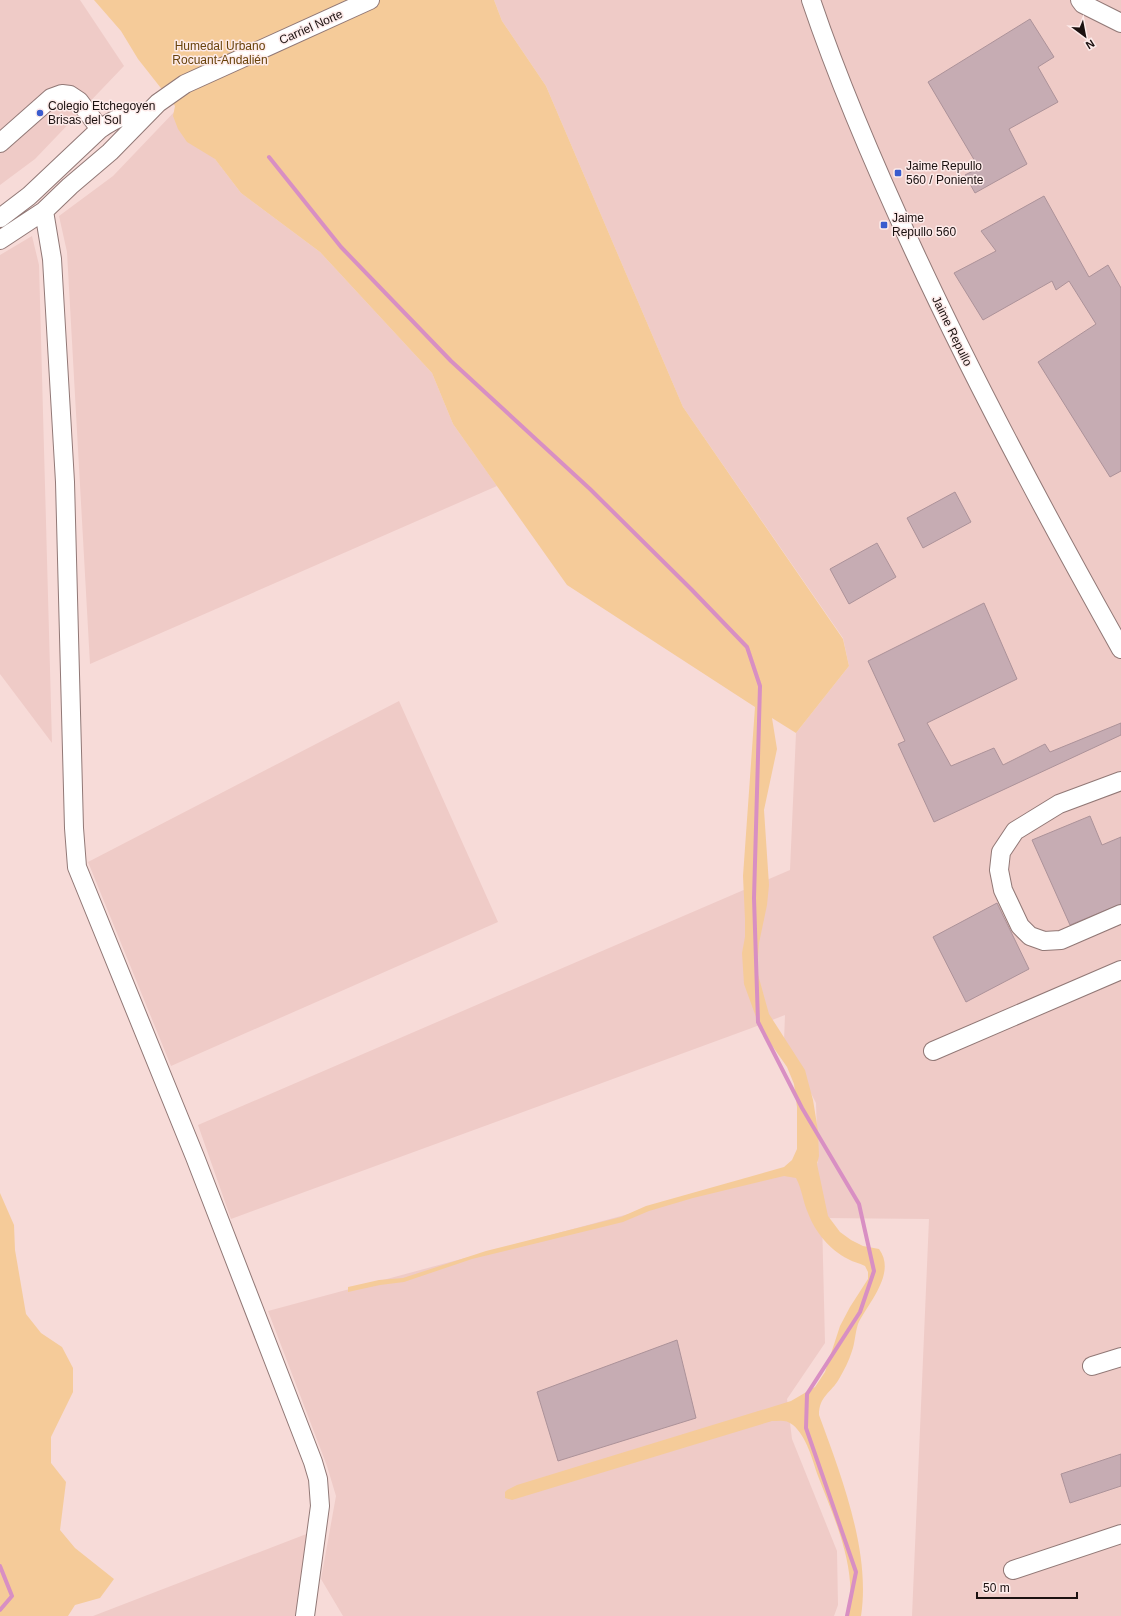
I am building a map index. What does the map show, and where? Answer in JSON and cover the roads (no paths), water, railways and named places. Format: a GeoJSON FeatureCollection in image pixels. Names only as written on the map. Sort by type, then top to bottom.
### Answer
{"type":"FeatureCollection","features":[{"type":"Feature","properties":{"kind":"street","name":"Carriel Norte"},"geometry":{"type":"LineString","coordinates":[[0,240],[44,211],[70,186],[110,152],[148,112],[168,95],[202,75],[370,0]]}},
{"type":"Feature","properties":{"kind":"street","name":"Jaime Repullo"},"geometry":{"type":"LineString","coordinates":[[811,0],[850,106],[934,294],[1033,490],[1121,649]]}},
{"type":"Feature","properties":{"kind":"street"},"geometry":{"type":"LineString","coordinates":[[1080,0],[1083,4],[1121,23]]}},
{"type":"Feature","properties":{"kind":"street"},"geometry":{"type":"LineString","coordinates":[[0,144],[51,98],[62,94],[70,95],[79,101],[100,129]]}},
{"type":"Feature","properties":{"kind":"street"},"geometry":{"type":"LineString","coordinates":[[0,218],[29,196],[100,129],[120,116],[130,113],[148,112]]}},
{"type":"Feature","properties":{"kind":"street"},"geometry":{"type":"LineString","coordinates":[[44,211],[52,259],[64,474],[74,828],[77,867],[195,1157],[313,1462],[318,1479],[320,1506],[305,1616]]}},
{"type":"Feature","properties":{"kind":"street"},"geometry":{"type":"LineString","coordinates":[[1121,781],[1059,804],[1016,831],[1001,852],[999,870],[1003,890],[1020,926],[1030,936],[1044,941],[1061,940],[1121,914]]}},
{"type":"Feature","properties":{"kind":"street"},"geometry":{"type":"LineString","coordinates":[[933,1051],[1121,970]]}},
{"type":"Feature","properties":{"kind":"street"},"geometry":{"type":"LineString","coordinates":[[1092,1366],[1121,1357]]}},
{"type":"Feature","properties":{"kind":"street"},"geometry":{"type":"LineString","coordinates":[[1013,1570],[1121,1534]]}},
{"type":"Feature","properties":{"kind":"waterway"},"geometry":{"type":"LineString","coordinates":[[269,157],[341,247],[451,361],[590,489],[747,647],[760,686],[754,898],[758,1022],[802,1108],[859,1204],[874,1271],[860,1312],[807,1394],[806,1428],[856,1572],[847,1616]]}},
{"type":"Feature","properties":{"kind":"waterway"},"geometry":{"type":"LineString","coordinates":[[0,1566],[12,1596],[0,1610]]}},
{"type":"Feature","properties":{"kind":"place","name":"Colegio Etchegoyen Brisas del Sol"},"geometry":{"type":"Point","coordinates":[40,113]}},
{"type":"Feature","properties":{"kind":"place","name":"Jaime Repullo 560 / Poniente"},"geometry":{"type":"Point","coordinates":[898,173]}},
{"type":"Feature","properties":{"kind":"place","name":"Jaime Repullo 560"},"geometry":{"type":"Point","coordinates":[884,225]}},
{"type":"Feature","properties":{"kind":"park label","name":"Humedal Urbano Rocuant-Andalién"},"geometry":{"type":"Point","coordinates":[220,53]}}]}
